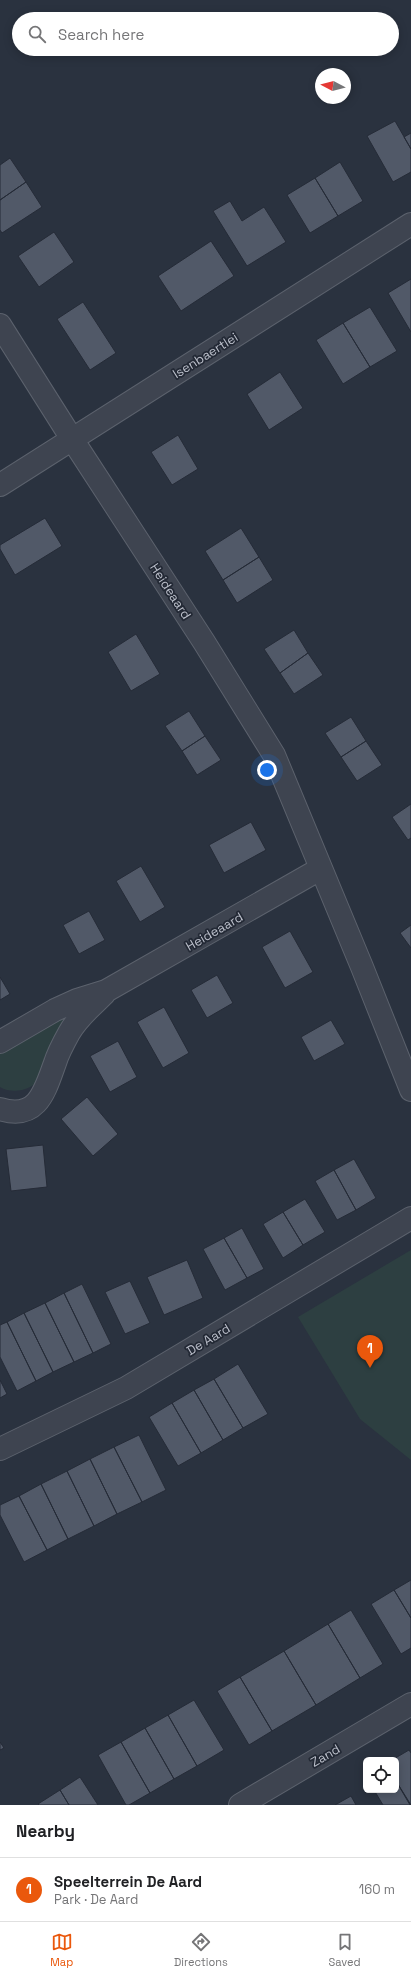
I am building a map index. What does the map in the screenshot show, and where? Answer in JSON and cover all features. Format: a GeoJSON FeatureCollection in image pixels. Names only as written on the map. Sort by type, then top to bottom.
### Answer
{"type":"FeatureCollection","features":[{"type":"Feature","properties":{"kind":"street","name":"Isenbaertlei"},"geometry":{"type":"LineString","coordinates":[[0,485],[411,224]]}},
{"type":"Feature","properties":{"kind":"street","name":"Heideaard"},"geometry":{"type":"LineString","coordinates":[[0,325],[204,642],[274,755],[320,869],[362,967],[411,1090]]}},
{"type":"Feature","properties":{"kind":"street","name":"Heideaard"},"geometry":{"type":"LineString","coordinates":[[0,1110],[14,1112],[26,1109],[36,1104],[44,1094],[55,1062],[70,1031],[83,1014],[106,992],[320,869]]}},
{"type":"Feature","properties":{"kind":"street","name":"Heideaard"},"geometry":{"type":"LineString","coordinates":[[0,1042],[55,1010],[77,1000],[106,992]]}},
{"type":"Feature","properties":{"kind":"street","name":"De Aard"},"geometry":{"type":"LineString","coordinates":[[0,1449],[126,1388],[411,1218]]}},
{"type":"Feature","properties":{"kind":"street","name":"Zand"},"geometry":{"type":"LineString","coordinates":[[240,1805],[411,1704]]}},
{"type":"Feature","properties":{"kind":"shaded area"},"geometry":{"type":"Polygon","coordinates":[[[69,1014],[49,1062],[41,1077],[33,1085],[22,1090],[11,1091],[0,1087],[0,1048],[69,1014]]]}},
{"type":"Feature","properties":{"kind":"shaded area"},"geometry":{"type":"Polygon","coordinates":[[[411,1250],[411,1460],[360,1419],[298,1317],[411,1250]]]}},
{"type":"Feature","properties":{"kind":"building"},"geometry":{"type":"Polygon","coordinates":[[[395,121],[411,149],[411,172],[393,182],[367,136],[395,121]]]}},
{"type":"Feature","properties":{"kind":"building"},"geometry":{"type":"Polygon","coordinates":[[[411,133],[411,149],[404,137],[411,133]]]}},
{"type":"Feature","properties":{"kind":"building"},"geometry":{"type":"Polygon","coordinates":[[[10,158],[26,182],[0,200],[0,165],[10,158]]]}},
{"type":"Feature","properties":{"kind":"building"},"geometry":{"type":"Polygon","coordinates":[[[340,162],[363,201],[338,216],[315,178],[340,162]]]}},
{"type":"Feature","properties":{"kind":"building"},"geometry":{"type":"Polygon","coordinates":[[[315,178],[338,216],[310,233],[287,195],[315,178]]]}},
{"type":"Feature","properties":{"kind":"building"},"geometry":{"type":"Polygon","coordinates":[[[26,182],[42,207],[2,233],[0,230],[0,200],[26,182]]]}},
{"type":"Feature","properties":{"kind":"building"},"geometry":{"type":"Polygon","coordinates":[[[230,201],[242,221],[264,207],[286,242],[247,266],[213,211],[230,201]]]}},
{"type":"Feature","properties":{"kind":"building"},"geometry":{"type":"Polygon","coordinates":[[[54,232],[74,262],[39,287],[18,256],[54,232]]]}},
{"type":"Feature","properties":{"kind":"building"},"geometry":{"type":"Polygon","coordinates":[[[211,241],[234,276],[181,311],[158,276],[211,241]]]}},
{"type":"Feature","properties":{"kind":"building"},"geometry":{"type":"Polygon","coordinates":[[[411,279],[411,332],[388,293],[411,279]]]}},
{"type":"Feature","properties":{"kind":"building"},"geometry":{"type":"Polygon","coordinates":[[[83,302],[116,353],[90,370],[57,319],[83,302]]]}},
{"type":"Feature","properties":{"kind":"building"},"geometry":{"type":"Polygon","coordinates":[[[370,307],[397,351],[370,367],[343,323],[370,307]]]}},
{"type":"Feature","properties":{"kind":"building"},"geometry":{"type":"Polygon","coordinates":[[[343,323],[370,367],[343,384],[316,340],[343,323]]]}},
{"type":"Feature","properties":{"kind":"building"},"geometry":{"type":"Polygon","coordinates":[[[280,372],[303,408],[269,430],[247,394],[280,372]]]}},
{"type":"Feature","properties":{"kind":"building"},"geometry":{"type":"Polygon","coordinates":[[[178,435],[198,469],[172,485],[151,452],[178,435]]]}},
{"type":"Feature","properties":{"kind":"building"},"geometry":{"type":"Polygon","coordinates":[[[45,518],[62,546],[15,575],[0,549],[0,545],[45,518]]]}},
{"type":"Feature","properties":{"kind":"building"},"geometry":{"type":"Polygon","coordinates":[[[241,528],[259,557],[223,580],[205,551],[241,528]]]}},
{"type":"Feature","properties":{"kind":"building"},"geometry":{"type":"Polygon","coordinates":[[[259,557],[273,580],[237,603],[223,580],[259,557]]]}},
{"type":"Feature","properties":{"kind":"building"},"geometry":{"type":"Polygon","coordinates":[[[294,630],[308,653],[280,673],[264,649],[294,630]]]}},
{"type":"Feature","properties":{"kind":"building"},"geometry":{"type":"Polygon","coordinates":[[[136,634],[160,674],[131,691],[108,652],[136,634]]]}},
{"type":"Feature","properties":{"kind":"building"},"geometry":{"type":"Polygon","coordinates":[[[308,653],[323,675],[294,694],[280,673],[308,653]]]}},
{"type":"Feature","properties":{"kind":"building"},"geometry":{"type":"Polygon","coordinates":[[[189,711],[205,736],[182,751],[165,726],[189,711]]]}},
{"type":"Feature","properties":{"kind":"building"},"geometry":{"type":"Polygon","coordinates":[[[351,717],[366,741],[341,757],[325,733],[351,717]]]}},
{"type":"Feature","properties":{"kind":"building"},"geometry":{"type":"Polygon","coordinates":[[[205,736],[221,760],[197,775],[182,751],[205,736]]]}},
{"type":"Feature","properties":{"kind":"building"},"geometry":{"type":"Polygon","coordinates":[[[366,741],[382,765],[357,781],[341,757],[366,741]]]}},
{"type":"Feature","properties":{"kind":"building"},"geometry":{"type":"Polygon","coordinates":[[[411,804],[411,838],[408,840],[392,817],[411,804]]]}},
{"type":"Feature","properties":{"kind":"building"},"geometry":{"type":"Polygon","coordinates":[[[251,822],[266,850],[224,873],[209,845],[251,822]]]}},
{"type":"Feature","properties":{"kind":"building"},"geometry":{"type":"Polygon","coordinates":[[[141,866],[165,907],[140,922],[116,881],[141,866]]]}},
{"type":"Feature","properties":{"kind":"building"},"geometry":{"type":"Polygon","coordinates":[[[89,911],[105,940],[79,954],[63,925],[89,911]]]}},
{"type":"Feature","properties":{"kind":"building"},"geometry":{"type":"Polygon","coordinates":[[[411,925],[411,948],[400,933],[411,925]]]}},
{"type":"Feature","properties":{"kind":"building"},"geometry":{"type":"Polygon","coordinates":[[[290,931],[313,972],[285,988],[262,947],[290,931]]]}},
{"type":"Feature","properties":{"kind":"building"},"geometry":{"type":"Polygon","coordinates":[[[217,975],[233,1003],[207,1018],[191,990],[217,975]]]}},
{"type":"Feature","properties":{"kind":"building"},"geometry":{"type":"Polygon","coordinates":[[[0,977],[10,994],[0,1000],[0,977]]]}},
{"type":"Feature","properties":{"kind":"building"},"geometry":{"type":"Polygon","coordinates":[[[164,1007],[189,1053],[163,1068],[137,1022],[164,1007]]]}},
{"type":"Feature","properties":{"kind":"building"},"geometry":{"type":"Polygon","coordinates":[[[331,1020],[345,1044],[314,1061],[301,1037],[331,1020]]]}},
{"type":"Feature","properties":{"kind":"building"},"geometry":{"type":"Polygon","coordinates":[[[118,1041],[137,1077],[110,1092],[90,1056],[118,1041]]]}},
{"type":"Feature","properties":{"kind":"building"},"geometry":{"type":"Polygon","coordinates":[[[87,1097],[118,1134],[93,1156],[61,1119],[87,1097]]]}},
{"type":"Feature","properties":{"kind":"building"},"geometry":{"type":"Polygon","coordinates":[[[43,1145],[47,1187],[11,1191],[6,1149],[43,1145]]]}},
{"type":"Feature","properties":{"kind":"building"},"geometry":{"type":"Polygon","coordinates":[[[354,1159],[376,1198],[356,1210],[334,1170],[354,1159]]]}},
{"type":"Feature","properties":{"kind":"building"},"geometry":{"type":"Polygon","coordinates":[[[334,1170],[356,1210],[337,1220],[315,1181],[334,1170]]]}},
{"type":"Feature","properties":{"kind":"building"},"geometry":{"type":"Polygon","coordinates":[[[305,1199],[325,1232],[303,1245],[283,1212],[305,1199]]]}},
{"type":"Feature","properties":{"kind":"building"},"geometry":{"type":"Polygon","coordinates":[[[283,1212],[303,1245],[283,1258],[263,1224],[283,1212]]]}},
{"type":"Feature","properties":{"kind":"building"},"geometry":{"type":"Polygon","coordinates":[[[242,1228],[264,1269],[247,1278],[224,1238],[242,1228]]]}},
{"type":"Feature","properties":{"kind":"building"},"geometry":{"type":"Polygon","coordinates":[[[224,1238],[247,1278],[225,1290],[203,1249],[224,1238]]]}},
{"type":"Feature","properties":{"kind":"building"},"geometry":{"type":"Polygon","coordinates":[[[187,1260],[203,1298],[164,1315],[147,1277],[187,1260]]]}},
{"type":"Feature","properties":{"kind":"building"},"geometry":{"type":"Polygon","coordinates":[[[130,1281],[150,1323],[125,1334],[105,1292],[130,1281]]]}},
{"type":"Feature","properties":{"kind":"building"},"geometry":{"type":"Polygon","coordinates":[[[82,1284],[111,1344],[93,1353],[64,1293],[82,1284]]]}},
{"type":"Feature","properties":{"kind":"building"},"geometry":{"type":"Polygon","coordinates":[[[64,1293],[93,1353],[74,1362],[45,1303],[64,1293]]]}},
{"type":"Feature","properties":{"kind":"building"},"geometry":{"type":"Polygon","coordinates":[[[45,1303],[74,1362],[53,1372],[24,1313],[45,1303]]]}},
{"type":"Feature","properties":{"kind":"building"},"geometry":{"type":"Polygon","coordinates":[[[24,1313],[53,1372],[36,1381],[7,1322],[24,1313]]]}},
{"type":"Feature","properties":{"kind":"building"},"geometry":{"type":"Polygon","coordinates":[[[7,1322],[36,1381],[17,1391],[0,1357],[0,1325],[7,1322]]]}},
{"type":"Feature","properties":{"kind":"building"},"geometry":{"type":"Polygon","coordinates":[[[238,1364],[268,1414],[243,1428],[214,1379],[238,1364]]]}},
{"type":"Feature","properties":{"kind":"building"},"geometry":{"type":"Polygon","coordinates":[[[214,1379],[243,1428],[223,1440],[194,1390],[214,1379]]]}},
{"type":"Feature","properties":{"kind":"building"},"geometry":{"type":"Polygon","coordinates":[[[0,1380],[7,1394],[0,1398],[0,1380]]]}},
{"type":"Feature","properties":{"kind":"building"},"geometry":{"type":"Polygon","coordinates":[[[194,1390],[223,1440],[201,1453],[172,1403],[194,1390]]]}},
{"type":"Feature","properties":{"kind":"building"},"geometry":{"type":"Polygon","coordinates":[[[172,1403],[201,1453],[178,1466],[149,1417],[172,1403]]]}},
{"type":"Feature","properties":{"kind":"building"},"geometry":{"type":"Polygon","coordinates":[[[139,1435],[166,1490],[142,1502],[114,1447],[139,1435]]]}},
{"type":"Feature","properties":{"kind":"building"},"geometry":{"type":"Polygon","coordinates":[[[114,1447],[142,1502],[117,1514],[90,1459],[114,1447]]]}},
{"type":"Feature","properties":{"kind":"building"},"geometry":{"type":"Polygon","coordinates":[[[90,1459],[117,1514],[94,1526],[67,1471],[90,1459]]]}},
{"type":"Feature","properties":{"kind":"building"},"geometry":{"type":"Polygon","coordinates":[[[67,1471],[94,1526],[68,1539],[41,1484],[67,1471]]]}},
{"type":"Feature","properties":{"kind":"building"},"geometry":{"type":"Polygon","coordinates":[[[41,1484],[68,1539],[47,1550],[19,1496],[41,1484]]]}},
{"type":"Feature","properties":{"kind":"building"},"geometry":{"type":"Polygon","coordinates":[[[19,1496],[47,1550],[24,1562],[0,1515],[0,1505],[19,1496]]]}},
{"type":"Feature","properties":{"kind":"building"},"geometry":{"type":"Polygon","coordinates":[[[411,1580],[411,1618],[394,1590],[411,1580]]]}},
{"type":"Feature","properties":{"kind":"building"},"geometry":{"type":"Polygon","coordinates":[[[394,1590],[411,1618],[411,1648],[401,1654],[371,1604],[394,1590]]]}},
{"type":"Feature","properties":{"kind":"building"},"geometry":{"type":"Polygon","coordinates":[[[351,1610],[383,1664],[360,1678],[328,1624],[351,1610]]]}},
{"type":"Feature","properties":{"kind":"building"},"geometry":{"type":"Polygon","coordinates":[[[328,1624],[360,1678],[316,1705],[284,1651],[328,1624]]]}},
{"type":"Feature","properties":{"kind":"building"},"geometry":{"type":"Polygon","coordinates":[[[284,1651],[316,1705],[272,1731],[240,1677],[284,1651]]]}},
{"type":"Feature","properties":{"kind":"building"},"geometry":{"type":"Polygon","coordinates":[[[240,1677],[272,1731],[249,1745],[217,1691],[240,1677]]]}},
{"type":"Feature","properties":{"kind":"building"},"geometry":{"type":"Polygon","coordinates":[[[194,1700],[224,1750],[197,1766],[168,1715],[194,1700]]]}},
{"type":"Feature","properties":{"kind":"building"},"geometry":{"type":"Polygon","coordinates":[[[168,1715],[197,1766],[174,1779],[145,1728],[168,1715]]]}},
{"type":"Feature","properties":{"kind":"building"},"geometry":{"type":"Polygon","coordinates":[[[145,1728],[174,1779],[150,1793],[121,1742],[145,1728]]]}},
{"type":"Feature","properties":{"kind":"building"},"geometry":{"type":"Polygon","coordinates":[[[0,1742],[4,1748],[0,1750],[0,1742]]]}},
{"type":"Feature","properties":{"kind":"building"},"geometry":{"type":"Polygon","coordinates":[[[121,1742],[150,1793],[129,1805],[126,1805],[98,1755],[121,1742]]]}},
{"type":"Feature","properties":{"kind":"building"},"geometry":{"type":"Polygon","coordinates":[[[409,1750],[411,1753],[411,1805],[399,1786],[399,1757],[397,1757],[409,1750]]]}},
{"type":"Feature","properties":{"kind":"building"},"geometry":{"type":"Polygon","coordinates":[[[80,1777],[98,1805],[69,1805],[60,1790],[80,1777]]]}},
{"type":"Feature","properties":{"kind":"building"},"geometry":{"type":"Polygon","coordinates":[[[399,1786],[410,1805],[383,1805],[376,1793],[399,1793],[399,1786]]]}},
{"type":"Feature","properties":{"kind":"building"},"geometry":{"type":"Polygon","coordinates":[[[60,1790],[69,1805],[38,1804],[60,1790]]]}},
{"type":"Feature","properties":{"kind":"building"},"geometry":{"type":"Polygon","coordinates":[[[351,1796],[356,1805],[335,1805],[351,1796]]]}},
{"type":"Feature","properties":{"kind":"place","name":"Speelterrein De Aard"},"geometry":{"type":"Point","coordinates":[370,1368]}}]}
